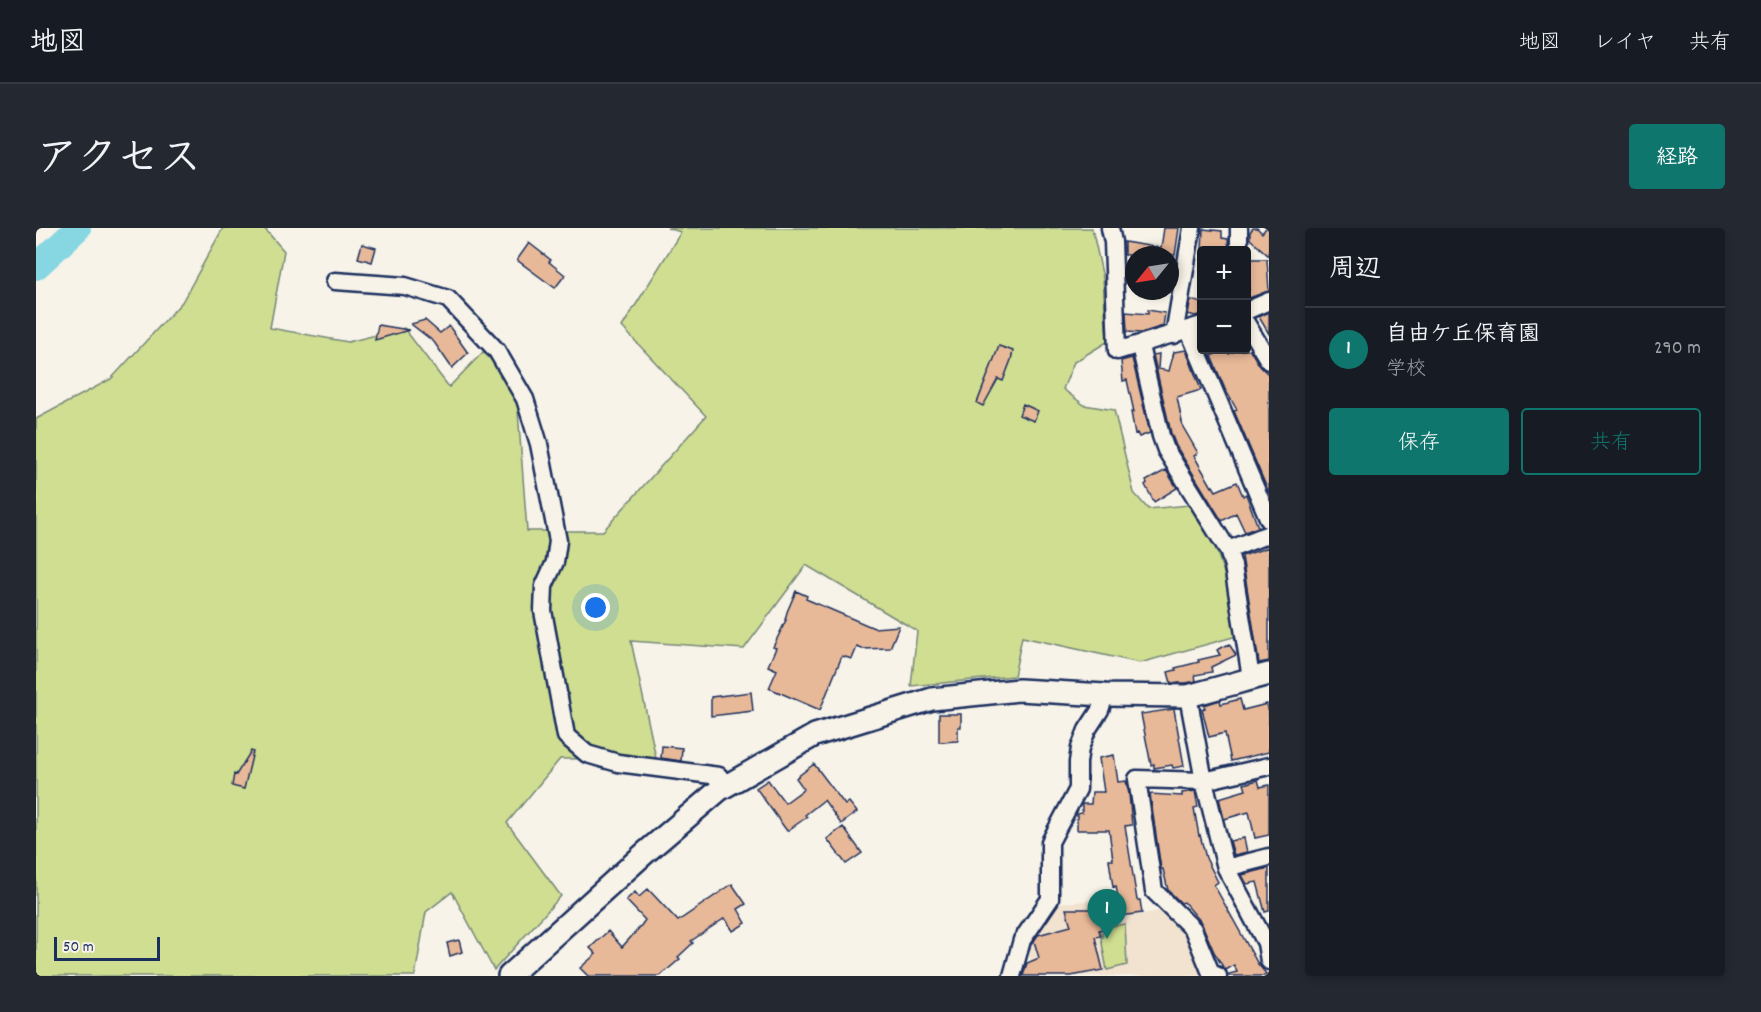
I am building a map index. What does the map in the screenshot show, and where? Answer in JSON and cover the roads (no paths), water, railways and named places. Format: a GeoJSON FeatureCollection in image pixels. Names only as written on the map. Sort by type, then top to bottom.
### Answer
{"type":"FeatureCollection","features":[{"type":"Feature","properties":{"kind":"street"},"geometry":{"type":"LineString","coordinates":[[1110,228],[1113,242],[1117,351],[1188,330]]}},
{"type":"Feature","properties":{"kind":"street"},"geometry":{"type":"LineString","coordinates":[[1192,228],[1188,330],[1269,520]]}},
{"type":"Feature","properties":{"kind":"street"},"geometry":{"type":"LineString","coordinates":[[1239,228],[1239,246]]}},
{"type":"Feature","properties":{"kind":"street"},"geometry":{"type":"LineString","coordinates":[[335,281],[405,285],[448,299],[497,351],[525,399],[539,444],[558,541],[555,562],[544,586],[543,611],[567,736],[587,754],[618,763],[718,776],[726,786]]}},
{"type":"Feature","properties":{"kind":"street"},"geometry":{"type":"LineString","coordinates":[[1251,309],[1269,301]]}},
{"type":"Feature","properties":{"kind":"street"},"geometry":{"type":"LineString","coordinates":[[1251,331],[1269,361]]}},
{"type":"Feature","properties":{"kind":"street"},"geometry":{"type":"LineString","coordinates":[[509,976],[645,853],[726,786],[815,735],[932,699],[1019,690],[1105,696],[1188,696],[1260,676],[1228,550],[1166,450],[1140,346]]}},
{"type":"Feature","properties":{"kind":"street"},"geometry":{"type":"LineString","coordinates":[[1228,550],[1269,534]]}},
{"type":"Feature","properties":{"kind":"street"},"geometry":{"type":"LineString","coordinates":[[1012,976],[1022,940],[1050,899],[1050,842],[1078,789],[1080,748],[1105,696]]}},
{"type":"Feature","properties":{"kind":"street"},"geometry":{"type":"LineString","coordinates":[[1188,696],[1204,781],[1226,868],[1268,943],[1269,962]]}},
{"type":"Feature","properties":{"kind":"street"},"geometry":{"type":"LineString","coordinates":[[1218,976],[1211,973],[1193,929],[1154,891],[1137,779],[1204,781],[1269,766]]}},
{"type":"Feature","properties":{"kind":"street"},"geometry":{"type":"LineString","coordinates":[[1226,868],[1269,857]]}},
{"type":"Feature","properties":{"kind":"waterway"},"geometry":{"type":"LineString","coordinates":[[36,267],[78,228]]}},
{"type":"Feature","properties":{"kind":"place","name":"自由ケ丘保育園"},"geometry":{"type":"Point","coordinates":[1107,939]}}]}
